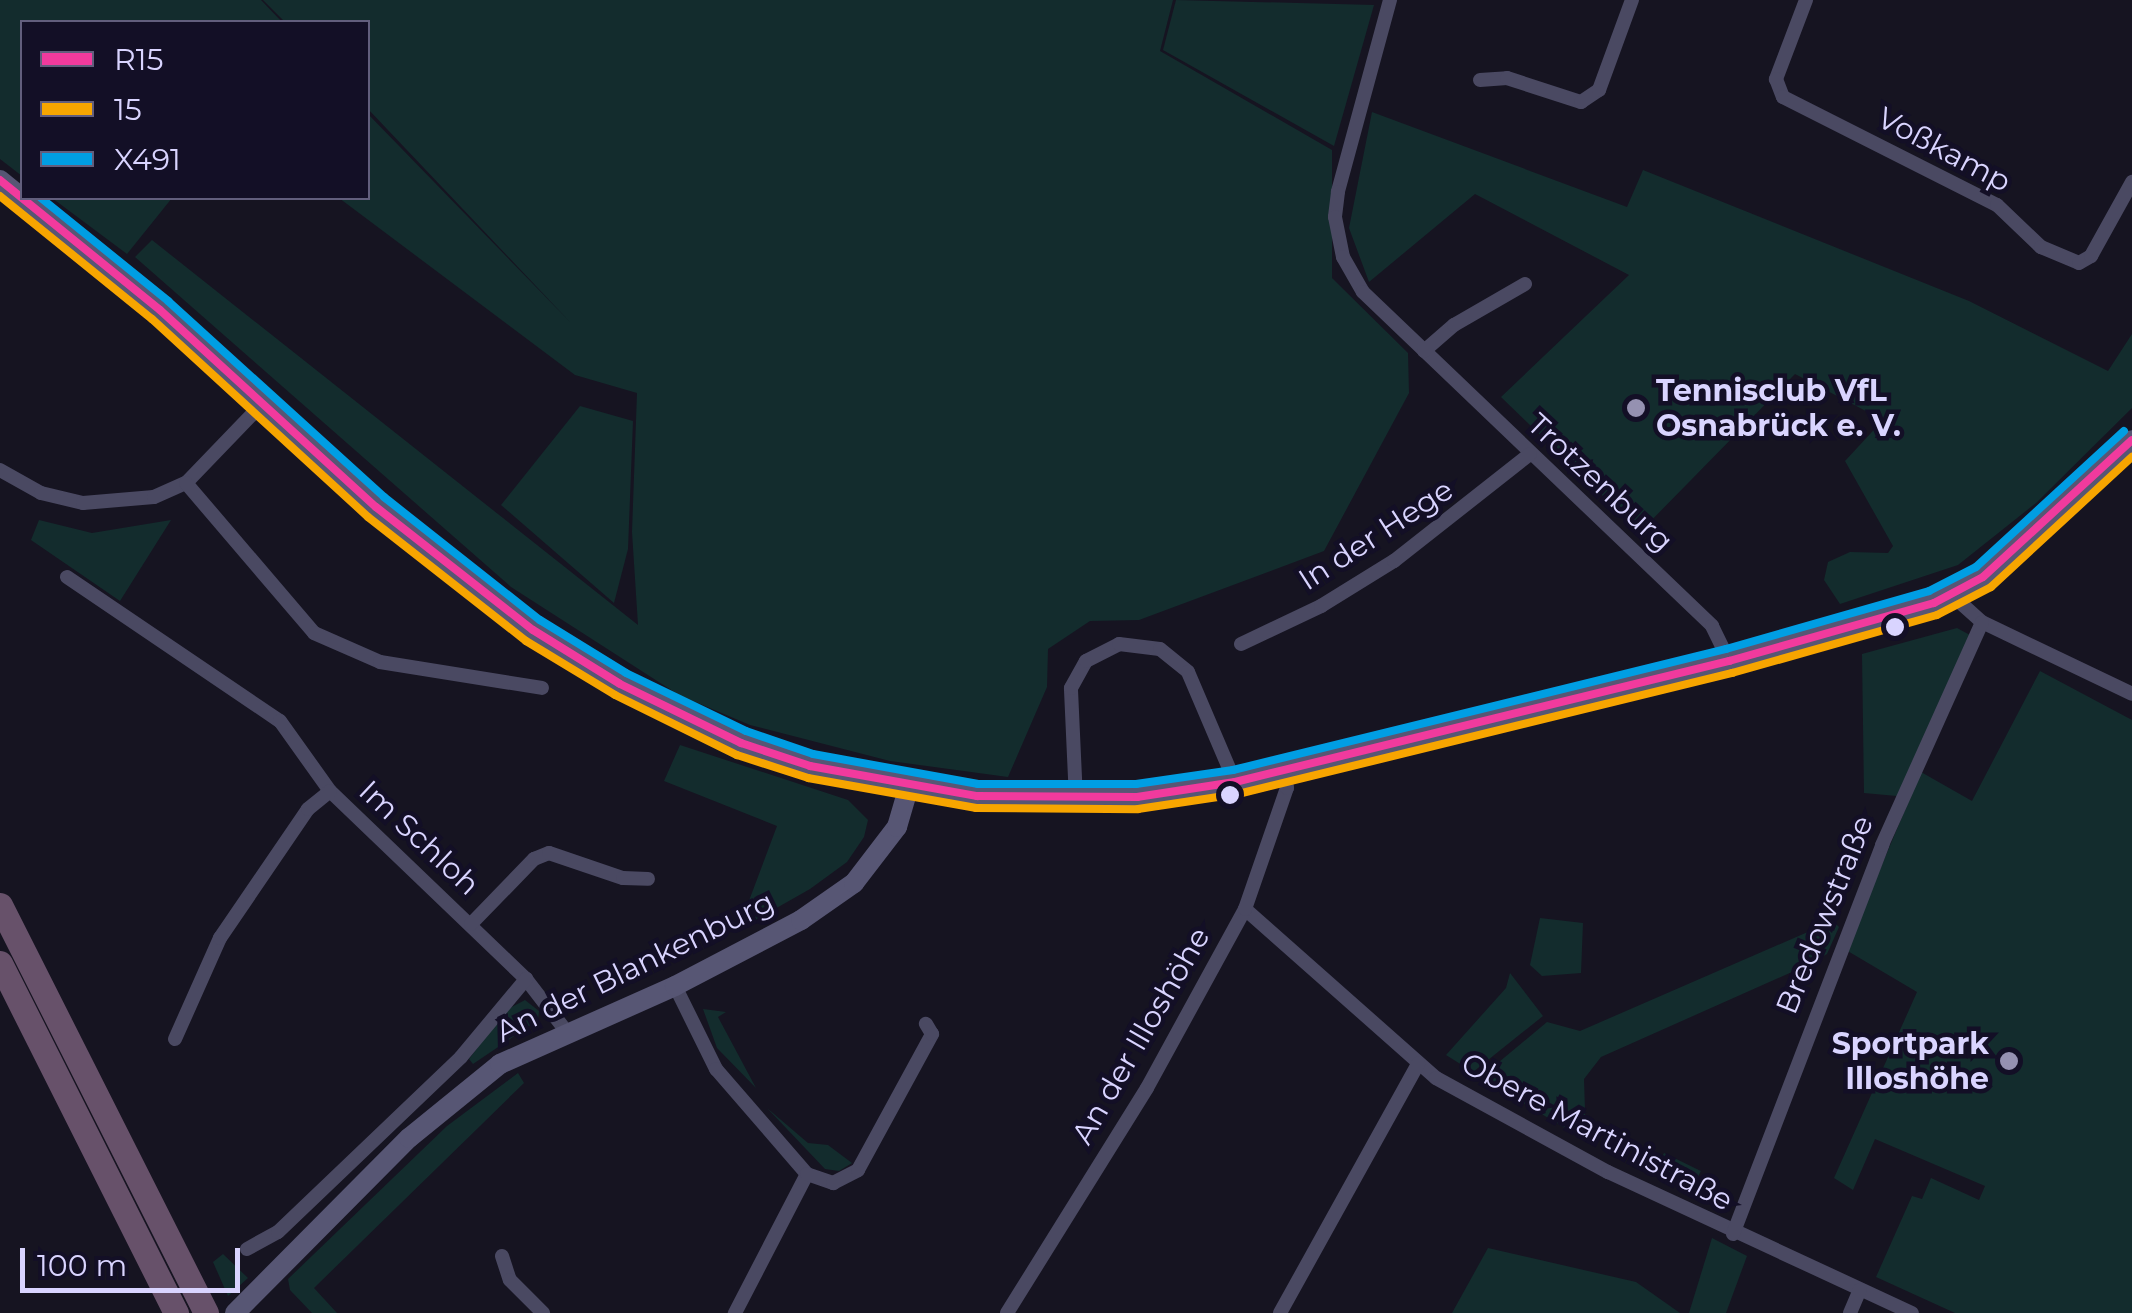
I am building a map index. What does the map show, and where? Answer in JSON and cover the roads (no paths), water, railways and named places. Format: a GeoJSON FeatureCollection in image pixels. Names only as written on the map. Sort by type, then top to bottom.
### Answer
{"type":"FeatureCollection","features":[{"type":"Feature","properties":{"kind":"highway"},"geometry":{"type":"LineString","coordinates":[[0,904],[206,1313]]}},
{"type":"Feature","properties":{"kind":"highway"},"geometry":{"type":"LineString","coordinates":[[0,964],[176,1313]]}},
{"type":"Feature","properties":{"kind":"street","name":"Trotzenburg"},"geometry":{"type":"LineString","coordinates":[[1390,0],[1334,217],[1343,257],[1363,292],[1712,626],[1729,662]]}},
{"type":"Feature","properties":{"kind":"street"},"geometry":{"type":"LineString","coordinates":[[1480,80],[1507,78],[1581,102],[1598,90],[1632,0]]}},
{"type":"Feature","properties":{"kind":"street","name":"Voßkamp"},"geometry":{"type":"LineString","coordinates":[[1806,0],[1776,78],[1784,97],[1997,205],[2041,247],[2080,263],[2090,256],[2132,182]]}},
{"type":"Feature","properties":{"kind":"street"},"geometry":{"type":"LineString","coordinates":[[0,180],[20,197]]}},
{"type":"Feature","properties":{"kind":"street"},"geometry":{"type":"LineString","coordinates":[[24,200],[467,581],[620,684],[741,743],[909,786],[1076,800],[1235,782],[1729,662],[1953,596],[2056,516],[2132,440]]}},
{"type":"Feature","properties":{"kind":"street"},"geometry":{"type":"LineString","coordinates":[[1424,351],[1454,325],[1525,284]]}},
{"type":"Feature","properties":{"kind":"street"},"geometry":{"type":"LineString","coordinates":[[0,470],[41,492],[83,504],[116,505],[186,483],[263,403]]}},
{"type":"Feature","properties":{"kind":"street","name":"In der Hege"},"geometry":{"type":"LineString","coordinates":[[1241,644],[1322,606],[1394,561],[1530,454]]}},
{"type":"Feature","properties":{"kind":"street"},"geometry":{"type":"LineString","coordinates":[[186,483],[290,610],[342,649],[414,668],[542,688]]}},
{"type":"Feature","properties":{"kind":"street","name":"Im Schloh"},"geometry":{"type":"LineString","coordinates":[[67,577],[280,721],[330,790],[526,979],[566,1031]]}},
{"type":"Feature","properties":{"kind":"street"},"geometry":{"type":"LineString","coordinates":[[1953,596],[1982,622],[2132,694]]}},
{"type":"Feature","properties":{"kind":"street","name":"Bredowstraße"},"geometry":{"type":"LineString","coordinates":[[1733,1234],[1854,912],[1982,622]]}},
{"type":"Feature","properties":{"kind":"street"},"geometry":{"type":"LineString","coordinates":[[1076,800],[1072,685],[1096,652],[1119,644],[1160,649],[1188,672],[1235,782]]}},
{"type":"Feature","properties":{"kind":"street","name":"An der Illoshöhe"},"geometry":{"type":"LineString","coordinates":[[1007,1313],[1147,1088],[1244,908],[1287,788],[1284,771]]}},
{"type":"Feature","properties":{"kind":"street","name":"An der Blankenburg"},"geometry":{"type":"LineString","coordinates":[[235,1313],[440,1111],[500,1064],[566,1031],[675,986],[801,920],[854,883],[897,827],[909,786]]}},
{"type":"Feature","properties":{"kind":"street"},"geometry":{"type":"LineString","coordinates":[[174,1039],[220,938],[308,809],[330,790]]}},
{"type":"Feature","properties":{"kind":"street","name":"Im Schloh"},"geometry":{"type":"LineString","coordinates":[[471,924],[534,859],[549,853],[623,878],[648,879]]}},
{"type":"Feature","properties":{"kind":"street","name":"Obere Martinistraße"},"geometry":{"type":"LineString","coordinates":[[1244,908],[1418,1064],[1550,1143],[1733,1234],[1912,1313]]}},
{"type":"Feature","properties":{"kind":"street","name":"An der Blankenburg"},"geometry":{"type":"LineString","coordinates":[[248,1250],[278,1232],[461,1057],[526,979]]}},
{"type":"Feature","properties":{"kind":"street"},"geometry":{"type":"LineString","coordinates":[[675,986],[716,1070],[807,1174],[833,1183],[858,1170],[932,1034],[926,1024]]}},
{"type":"Feature","properties":{"kind":"street"},"geometry":{"type":"LineString","coordinates":[[1280,1313],[1418,1064]]}},
{"type":"Feature","properties":{"kind":"street"},"geometry":{"type":"LineString","coordinates":[[735,1313],[807,1174]]}},
{"type":"Feature","properties":{"kind":"street"},"geometry":{"type":"LineString","coordinates":[[502,1256],[510,1280],[543,1313]]}},
{"type":"Feature","properties":{"kind":"street"},"geometry":{"type":"LineString","coordinates":[[1850,1313],[1860,1290]]}},
{"type":"Feature","properties":{"kind":"place","name":"Tennisclub VfL Osnabrück e. V."},"geometry":{"type":"Point","coordinates":[1636,408]}},
{"type":"Feature","properties":{"kind":"place","name":"Sportpark Illoshöhe"},"geometry":{"type":"Point","coordinates":[2009,1061]}}]}
